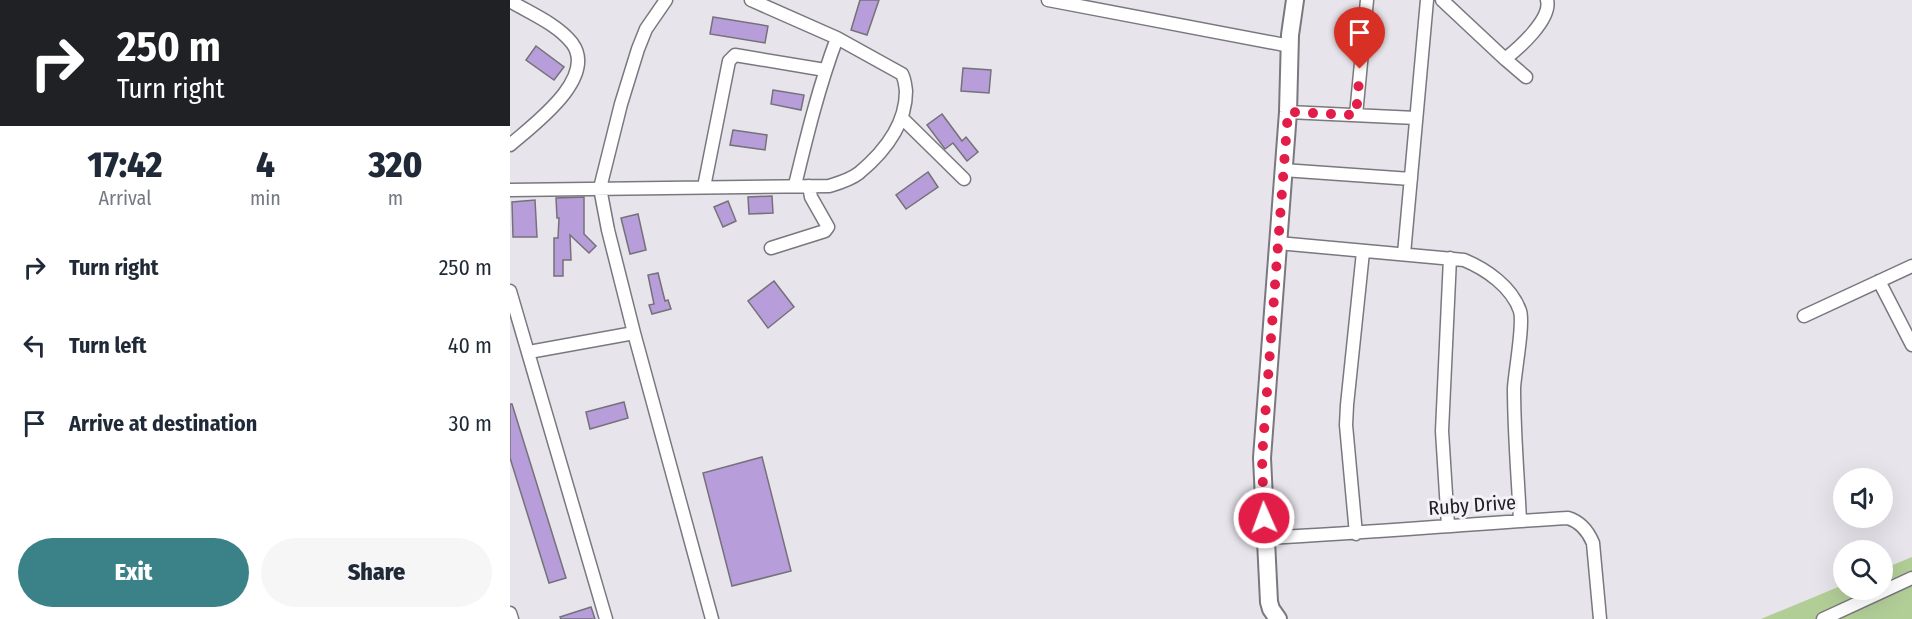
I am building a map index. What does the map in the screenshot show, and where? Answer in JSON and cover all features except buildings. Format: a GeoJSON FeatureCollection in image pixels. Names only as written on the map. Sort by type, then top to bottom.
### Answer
{"type":"FeatureCollection","features":[{"type":"Feature","properties":{"kind":"street"},"geometry":{"type":"LineString","coordinates":[[666,0],[646,28],[638,49],[621,104],[600,188],[634,333],[712,619]]}},
{"type":"Feature","properties":{"kind":"street"},"geometry":{"type":"LineString","coordinates":[[510,190],[829,186],[858,174],[897,130],[906,101],[905,80],[902,74],[837,38],[750,0]]}},
{"type":"Feature","properties":{"kind":"street"},"geometry":{"type":"LineString","coordinates":[[1048,0],[1290,46]]}},
{"type":"Feature","properties":{"kind":"street"},"geometry":{"type":"LineString","coordinates":[[1278,619],[1269,602],[1262,458],[1288,112],[1290,35],[1295,0]]}},
{"type":"Feature","properties":{"kind":"street"},"geometry":{"type":"LineString","coordinates":[[1356,115],[1367,0]]}},
{"type":"Feature","properties":{"kind":"street"},"geometry":{"type":"LineString","coordinates":[[1404,254],[1427,0]]}},
{"type":"Feature","properties":{"kind":"street"},"geometry":{"type":"LineString","coordinates":[[1442,0],[1526,77]]}},
{"type":"Feature","properties":{"kind":"street"},"geometry":{"type":"LineString","coordinates":[[1505,59],[1540,24],[1549,5],[1547,0]]}},
{"type":"Feature","properties":{"kind":"street"},"geometry":{"type":"LineString","coordinates":[[510,1],[564,34],[577,53],[578,67],[574,81],[557,101],[510,145]]}},
{"type":"Feature","properties":{"kind":"street"},"geometry":{"type":"LineString","coordinates":[[795,185],[812,111],[837,38]]}},
{"type":"Feature","properties":{"kind":"street"},"geometry":{"type":"LineString","coordinates":[[704,187],[729,61],[732,57],[735,55],[825,70]]}},
{"type":"Feature","properties":{"kind":"street"},"geometry":{"type":"LineString","coordinates":[[1288,112],[1416,118]]}},
{"type":"Feature","properties":{"kind":"street"},"geometry":{"type":"LineString","coordinates":[[902,118],[964,179]]}},
{"type":"Feature","properties":{"kind":"street"},"geometry":{"type":"LineString","coordinates":[[1283,170],[1411,179]]}},
{"type":"Feature","properties":{"kind":"street"},"geometry":{"type":"LineString","coordinates":[[771,248],[825,231],[828,227],[811,197],[809,186]]}},
{"type":"Feature","properties":{"kind":"street"},"geometry":{"type":"LineString","coordinates":[[1278,243],[1464,260],[1476,264],[1491,275],[1514,300],[1521,312],[1514,389],[1520,521]]}},
{"type":"Feature","properties":{"kind":"street"},"geometry":{"type":"LineString","coordinates":[[1356,534],[1346,425],[1363,252]]}},
{"type":"Feature","properties":{"kind":"street"},"geometry":{"type":"LineString","coordinates":[[1448,526],[1442,431],[1450,258]]}},
{"type":"Feature","properties":{"kind":"street"},"geometry":{"type":"LineString","coordinates":[[1804,316],[1912,266]]}},
{"type":"Feature","properties":{"kind":"street"},"geometry":{"type":"LineString","coordinates":[[1879,281],[1912,345]]}},
{"type":"Feature","properties":{"kind":"street"},"geometry":{"type":"LineString","coordinates":[[510,291],[606,619]]}},
{"type":"Feature","properties":{"kind":"street"},"geometry":{"type":"LineString","coordinates":[[528,352],[634,333]]}},
{"type":"Feature","properties":{"kind":"street","name":"Ruby Drive"},"geometry":{"type":"LineString","coordinates":[[1265,538],[1356,534],[1568,518],[1578,522],[1586,530],[1593,543],[1600,619]]}},
{"type":"Feature","properties":{"kind":"street"},"geometry":{"type":"LineString","coordinates":[[1823,619],[1912,578]]}},
{"type":"Feature","properties":{"kind":"street"},"geometry":{"type":"LineString","coordinates":[[510,613],[512,619]]}},
{"type":"Feature","properties":{"kind":"green space"},"geometry":{"type":"Polygon","coordinates":[[[1912,557],[1912,619],[1761,619],[1833,589],[1833,600],[1893,600],[1893,565],[1912,557]]]}},
{"type":"Feature","properties":{"kind":"route"},"geometry":{"type":"LineString","coordinates":[[1264,518],[1262,458],[1288,112],[1356,115],[1360,69]]}}]}
